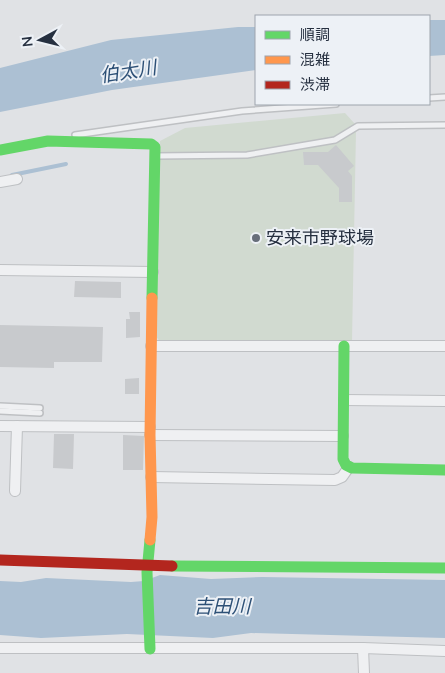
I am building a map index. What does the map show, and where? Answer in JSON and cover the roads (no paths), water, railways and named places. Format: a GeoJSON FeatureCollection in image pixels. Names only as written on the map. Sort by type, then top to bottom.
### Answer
{"type":"FeatureCollection","features":[{"type":"Feature","properties":{"kind":"street"},"geometry":{"type":"LineString","coordinates":[[2,153],[48,141],[151,144],[155,147],[150,431],[152,517],[148,569],[150,649]]}},
{"type":"Feature","properties":{"kind":"street"},"geometry":{"type":"LineString","coordinates":[[0,182],[17,179]]}},
{"type":"Feature","properties":{"kind":"street"},"geometry":{"type":"LineString","coordinates":[[0,270],[153,272]]}},
{"type":"Feature","properties":{"kind":"street"},"geometry":{"type":"LineString","coordinates":[[151,346],[445,346]]}},
{"type":"Feature","properties":{"kind":"street"},"geometry":{"type":"LineString","coordinates":[[344,346],[343,459],[349,467]]}},
{"type":"Feature","properties":{"kind":"street"},"geometry":{"type":"LineString","coordinates":[[344,400],[445,401]]}},
{"type":"Feature","properties":{"kind":"street"},"geometry":{"type":"LineString","coordinates":[[0,426],[343,436]]}},
{"type":"Feature","properties":{"kind":"street"},"geometry":{"type":"LineString","coordinates":[[15,491],[17,426]]}},
{"type":"Feature","properties":{"kind":"street"},"geometry":{"type":"LineString","coordinates":[[151,476],[336,480],[342,477],[349,467]]}},
{"type":"Feature","properties":{"kind":"street"},"geometry":{"type":"LineString","coordinates":[[349,467],[445,470]]}},
{"type":"Feature","properties":{"kind":"street"},"geometry":{"type":"LineString","coordinates":[[0,560],[53,560],[148,569],[445,568]]}},
{"type":"Feature","properties":{"kind":"street"},"geometry":{"type":"LineString","coordinates":[[0,648],[49,646],[150,649],[363,648],[445,651]]}},
{"type":"Feature","properties":{"kind":"street"},"geometry":{"type":"LineString","coordinates":[[363,648],[364,673]]}},
{"type":"Feature","properties":{"kind":"lane"},"geometry":{"type":"LineString","coordinates":[[430,98],[445,97]]}},
{"type":"Feature","properties":{"kind":"lane"},"geometry":{"type":"LineString","coordinates":[[48,141],[108,129],[242,111],[323,105]]}},
{"type":"Feature","properties":{"kind":"lane"},"geometry":{"type":"LineString","coordinates":[[155,156],[247,155],[335,140],[358,126],[445,125]]}},
{"type":"Feature","properties":{"kind":"lane"},"geometry":{"type":"LineString","coordinates":[[0,406],[40,411],[0,411]]}},
{"type":"Feature","properties":{"kind":"water"},"geometry":{"type":"Polygon","coordinates":[[[430,20],[445,20],[445,55],[430,56],[430,20]]]}},
{"type":"Feature","properties":{"kind":"water","name":"伯太川"},"geometry":{"type":"Polygon","coordinates":[[[238,27],[255,27],[255,70],[112,90],[0,112],[0,68],[111,40],[238,27]]]}},
{"type":"Feature","properties":{"kind":"water","name":"吉田川"},"geometry":{"type":"Polygon","coordinates":[[[160,575],[211,579],[262,577],[445,580],[445,638],[251,633],[213,638],[127,634],[41,638],[0,635],[0,581],[21,582],[46,578],[131,582],[144,581],[160,575]]]}},
{"type":"Feature","properties":{"kind":"waterway"},"geometry":{"type":"LineString","coordinates":[[12,175],[66,164]]}},
{"type":"Feature","properties":{"kind":"place","name":"安来市野球場"},"geometry":{"type":"Point","coordinates":[256,238]}}]}
